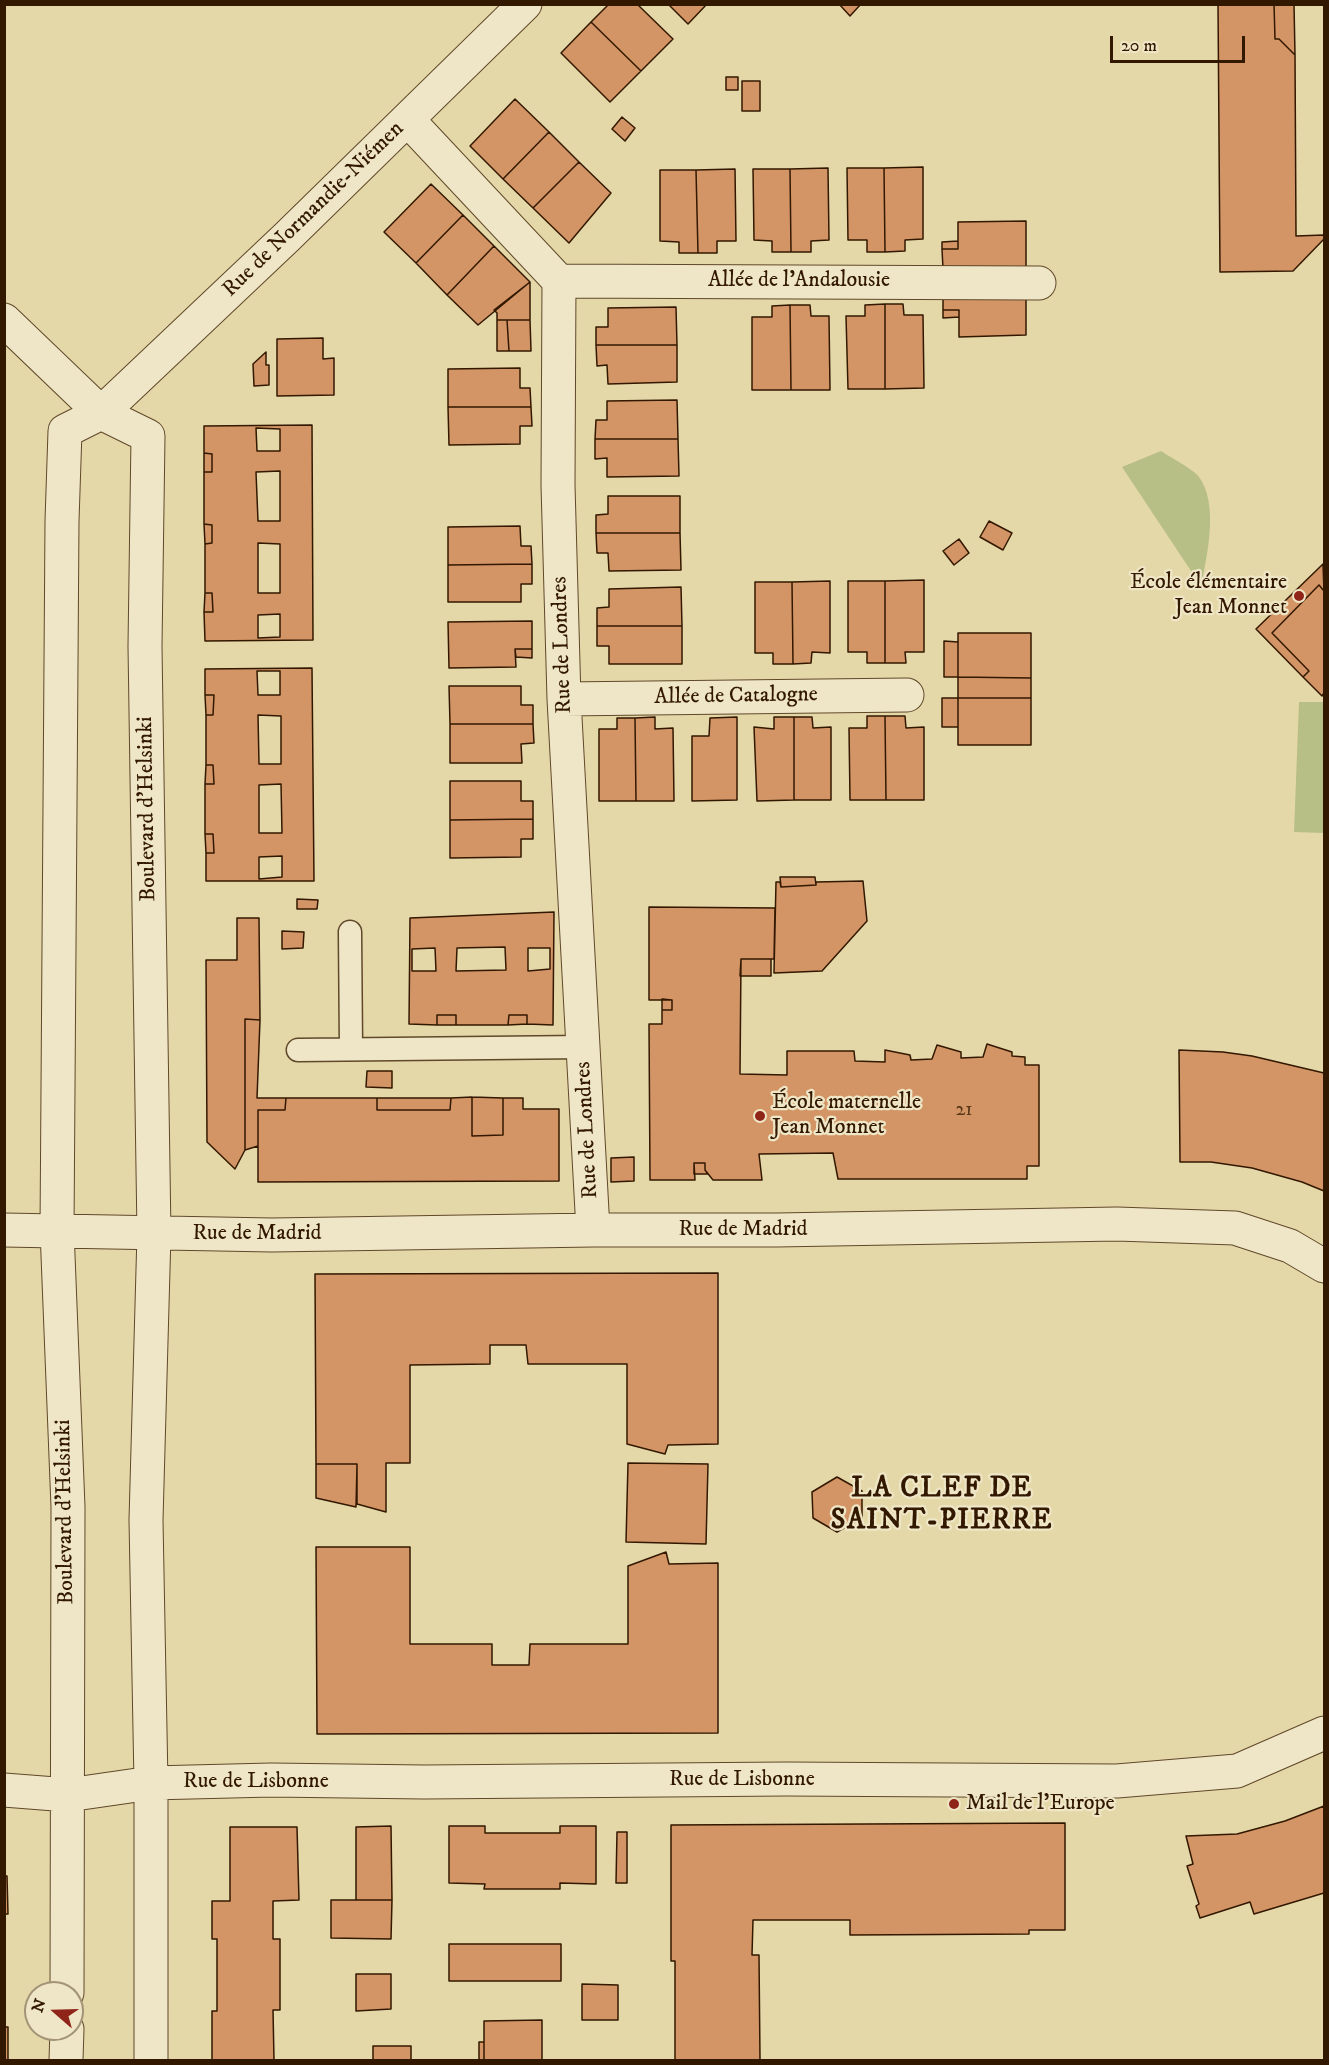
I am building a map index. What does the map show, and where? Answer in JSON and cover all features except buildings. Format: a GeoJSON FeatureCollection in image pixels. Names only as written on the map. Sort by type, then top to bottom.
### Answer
{"type":"FeatureCollection","features":[{"type":"Feature","properties":{"kind":"street","name":"Rue de Normandie-Niémen"},"geometry":{"type":"LineString","coordinates":[[101,413],[288,237],[525,4]]}},
{"type":"Feature","properties":{"kind":"street"},"geometry":{"type":"LineString","coordinates":[[408,120],[559,280]]}},
{"type":"Feature","properties":{"kind":"street","name":"Allée de l'Andalousie"},"geometry":{"type":"LineString","coordinates":[[559,280],[1039,283]]}},
{"type":"Feature","properties":{"kind":"street","name":"Rue de Londres"},"geometry":{"type":"LineString","coordinates":[[559,280],[558,484],[564,699],[593,1230]]}},
{"type":"Feature","properties":{"kind":"street","name":"Boulevard d'Helsinki"},"geometry":{"type":"LineString","coordinates":[[4,320],[101,413],[148,436],[145,646],[154,1234],[146,1520],[151,1783],[151,2061]]}},
{"type":"Feature","properties":{"kind":"street","name":"Boulevard d'Helsinki"},"geometry":{"type":"LineString","coordinates":[[67,1981],[68,1507],[57,1230],[62,532],[65,431],[101,413]]}},
{"type":"Feature","properties":{"kind":"street","name":"Allée de Catalogne"},"geometry":{"type":"LineString","coordinates":[[564,699],[907,695]]}},
{"type":"Feature","properties":{"kind":"street","name":"Rue de Madrid"},"geometry":{"type":"LineString","coordinates":[[154,1234],[777,1230],[1118,1224],[1234,1228],[1290,1246],[1324,1266]]}},
{"type":"Feature","properties":{"kind":"street"},"geometry":{"type":"LineString","coordinates":[[4,1230],[154,1234]]}},
{"type":"Feature","properties":{"kind":"street","name":"Rue de Lisbonne"},"geometry":{"type":"LineString","coordinates":[[151,1783],[271,1780],[424,1782],[786,1779],[1117,1781],[1237,1771],[1324,1733]]}},
{"type":"Feature","properties":{"kind":"street"},"geometry":{"type":"LineString","coordinates":[[4,1790],[68,1795],[151,1783]]}},
{"type":"Feature","properties":{"kind":"street"},"geometry":{"type":"LineString","coordinates":[[66,2041],[66,2061]]}},
{"type":"Feature","properties":{"kind":"lane"},"geometry":{"type":"LineString","coordinates":[[350,932],[351,1049]]}},
{"type":"Feature","properties":{"kind":"lane"},"geometry":{"type":"LineString","coordinates":[[298,1050],[584,1047]]}},
{"type":"Feature","properties":{"kind":"green space"},"geometry":{"type":"Polygon","coordinates":[[[1161,451],[1199,477],[1209,501],[1210,530],[1201,586],[1122,467],[1161,451]]]}},
{"type":"Feature","properties":{"kind":"green space"},"geometry":{"type":"Polygon","coordinates":[[[1299,702],[1324,702],[1324,833],[1294,832],[1299,702]]]}},
{"type":"Feature","properties":{"kind":"place","name":"École élémentaire Jean Monnet"},"geometry":{"type":"Point","coordinates":[1299,596]}},
{"type":"Feature","properties":{"kind":"place","name":"École maternelle Jean Monnet"},"geometry":{"type":"Point","coordinates":[760,1116]}},
{"type":"Feature","properties":{"kind":"place","name":"Mail de l'Europe"},"geometry":{"type":"Point","coordinates":[954,1804]}},
{"type":"Feature","properties":{"kind":"district","name":"LA CLEF DE SAINT-PIERRE"},"geometry":{"type":"Point","coordinates":[942,1506]}}]}
